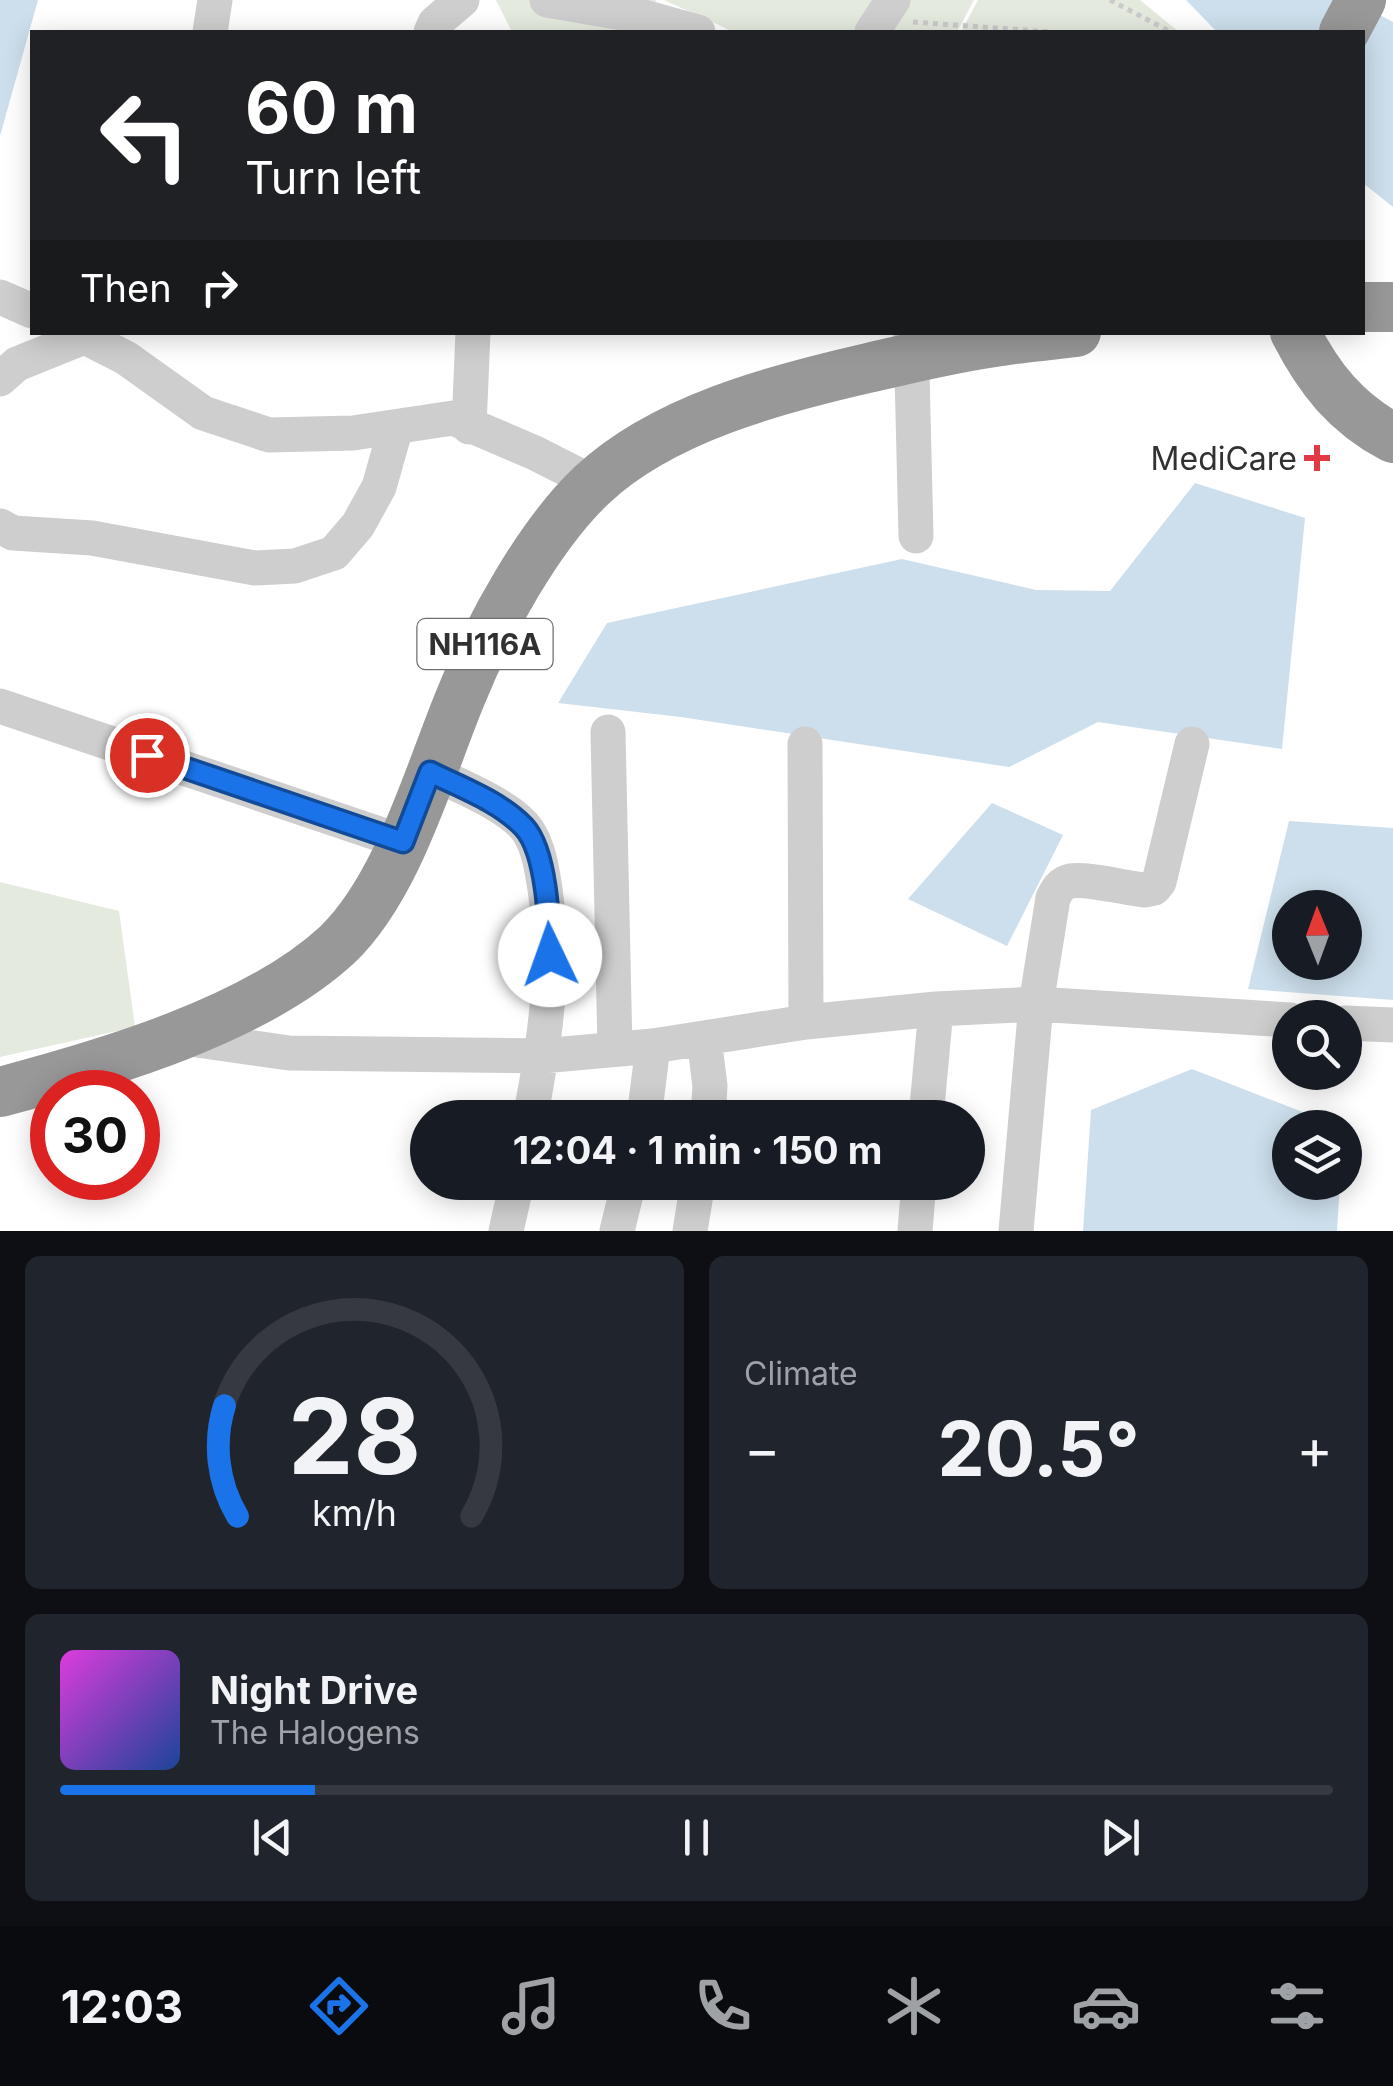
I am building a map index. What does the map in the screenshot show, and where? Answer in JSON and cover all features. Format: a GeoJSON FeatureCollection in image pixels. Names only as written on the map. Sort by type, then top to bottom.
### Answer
{"type":"FeatureCollection","features":[{"type":"Feature","properties":{"kind":"highway"},"geometry":{"type":"LineString","coordinates":[[1345,30],[1360,0]]}},
{"type":"Feature","properties":{"kind":"highway"},"geometry":{"type":"LineString","coordinates":[[1365,307],[1393,307]]}},
{"type":"Feature","properties":{"kind":"highway","name":"NH116A"},"geometry":{"type":"LineString","coordinates":[[0,1092],[105,1061],[251,1004],[301,974],[339,944],[371,905],[403,842],[468,676],[496,623],[561,517],[594,482],[642,448],[689,423],[912,345],[1050,335]]}},
{"type":"Feature","properties":{"kind":"highway"},"geometry":{"type":"LineString","coordinates":[[1297,335],[1327,385],[1350,410],[1393,438]]}},
{"type":"Feature","properties":{"kind":"street"},"geometry":{"type":"LineString","coordinates":[[210,30],[215,0]]}},
{"type":"Feature","properties":{"kind":"street"},"geometry":{"type":"LineString","coordinates":[[431,30],[462,0]]}},
{"type":"Feature","properties":{"kind":"street"},"geometry":{"type":"LineString","coordinates":[[546,0],[640,16],[691,30]]}},
{"type":"Feature","properties":{"kind":"street"},"geometry":{"type":"LineString","coordinates":[[0,296],[30,310]]}},
{"type":"Feature","properties":{"kind":"street"},"geometry":{"type":"LineString","coordinates":[[0,379],[18,364],[80,335],[132,345],[204,413],[270,435],[353,433],[453,418],[594,482]]}},
{"type":"Feature","properties":{"kind":"street"},"geometry":{"type":"LineString","coordinates":[[469,427],[474,335]]}},
{"type":"Feature","properties":{"kind":"street"},"geometry":{"type":"LineString","coordinates":[[912,345],[916,536]]}},
{"type":"Feature","properties":{"kind":"street"},"geometry":{"type":"LineString","coordinates":[[0,526],[13,533],[92,538],[255,568],[295,566],[334,553],[358,524],[379,487],[396,427]]}},
{"type":"Feature","properties":{"kind":"street"},"geometry":{"type":"LineString","coordinates":[[0,706],[403,842]]}},
{"type":"Feature","properties":{"kind":"street"},"geometry":{"type":"LineString","coordinates":[[608,732],[616,1049]]}},
{"type":"Feature","properties":{"kind":"street"},"geometry":{"type":"LineString","coordinates":[[805,744],[806,1022]]}},
{"type":"Feature","properties":{"kind":"street"},"geometry":{"type":"LineString","coordinates":[[1016,1231],[1036,1004],[1053,898],[1058,887],[1068,882],[1144,890],[1160,882],[1192,744]]}},
{"type":"Feature","properties":{"kind":"street"},"geometry":{"type":"LineString","coordinates":[[430,772],[499,806],[527,830],[541,863],[549,920],[550,990],[533,1100]]}},
{"type":"Feature","properties":{"kind":"street"},"geometry":{"type":"LineString","coordinates":[[174,1036],[289,1053],[542,1056],[653,1046],[806,1022],[936,1009],[1036,1004],[1272,1019]]}},
{"type":"Feature","properties":{"kind":"street"},"geometry":{"type":"LineString","coordinates":[[928,1100],[936,1009]]}},
{"type":"Feature","properties":{"kind":"street"},"geometry":{"type":"LineString","coordinates":[[1362,1024],[1393,1025]]}},
{"type":"Feature","properties":{"kind":"street"},"geometry":{"type":"LineString","coordinates":[[704,1038],[709,1100]]}},
{"type":"Feature","properties":{"kind":"street"},"geometry":{"type":"LineString","coordinates":[[646,1100],[653,1046]]}},
{"type":"Feature","properties":{"kind":"street"},"geometry":{"type":"LineString","coordinates":[[506,1231],[514,1200]]}},
{"type":"Feature","properties":{"kind":"street"},"geometry":{"type":"LineString","coordinates":[[617,1231],[625,1200]]}},
{"type":"Feature","properties":{"kind":"street"},"geometry":{"type":"LineString","coordinates":[[690,1231],[695,1200]]}},
{"type":"Feature","properties":{"kind":"street"},"geometry":{"type":"LineString","coordinates":[[915,1231],[918,1200]]}},
{"type":"Feature","properties":{"kind":"path"},"geometry":{"type":"LineString","coordinates":[[1110,0],[1168,30]]}},
{"type":"Feature","properties":{"kind":"path"},"geometry":{"type":"LineString","coordinates":[[882,17],[1029,30]]}},
{"type":"Feature","properties":{"kind":"shaded area"},"geometry":{"type":"Polygon","coordinates":[[[496,0],[656,0],[648,30],[511,30],[496,0]]]}},
{"type":"Feature","properties":{"kind":"shaded area"},"geometry":{"type":"Polygon","coordinates":[[[664,0],[974,0],[958,30],[730,30],[664,0]]]}},
{"type":"Feature","properties":{"kind":"shaded area"},"geometry":{"type":"Polygon","coordinates":[[[978,0],[1140,0],[1177,30],[962,30],[978,0]]]}},
{"type":"Feature","properties":{"kind":"shaded area"},"geometry":{"type":"Polygon","coordinates":[[[0,882],[119,911],[135,1027],[0,1057],[0,882]]]}},
{"type":"Feature","properties":{"kind":"water"},"geometry":{"type":"Polygon","coordinates":[[[0,0],[38,0],[0,136],[0,0]]]}},
{"type":"Feature","properties":{"kind":"water"},"geometry":{"type":"Polygon","coordinates":[[[1186,0],[1352,0],[1393,22],[1393,207],[1365,185],[1365,30],[1215,30],[1186,0]]]}},
{"type":"Feature","properties":{"kind":"water"},"geometry":{"type":"Polygon","coordinates":[[[1195,483],[1305,518],[1282,749],[1098,722],[1009,767],[681,717],[558,703],[607,623],[902,559],[1036,590],[1110,591],[1195,483]]]}},
{"type":"Feature","properties":{"kind":"water"},"geometry":{"type":"Polygon","coordinates":[[[992,803],[1063,835],[1007,946],[908,899],[992,803]]]}},
{"type":"Feature","properties":{"kind":"water"},"geometry":{"type":"Polygon","coordinates":[[[1289,821],[1393,828],[1393,1000],[1248,989],[1272,891],[1272,980],[1362,980],[1362,890],[1272,890],[1289,821]]]}},
{"type":"Feature","properties":{"kind":"water"},"geometry":{"type":"Polygon","coordinates":[[[1192,1069],[1297,1110],[1272,1110],[1272,1200],[1339,1200],[1337,1231],[1083,1231],[1091,1110],[1192,1069]]]}},
{"type":"Feature","properties":{"kind":"place","name":"MediCare"},"geometry":{"type":"Point","coordinates":[1317,458]}},
{"type":"Feature","properties":{"kind":"route"},"geometry":{"type":"LineString","coordinates":[[147,755],[403,842],[430,772],[499,806],[527,830],[541,863],[550,955]]}}]}
